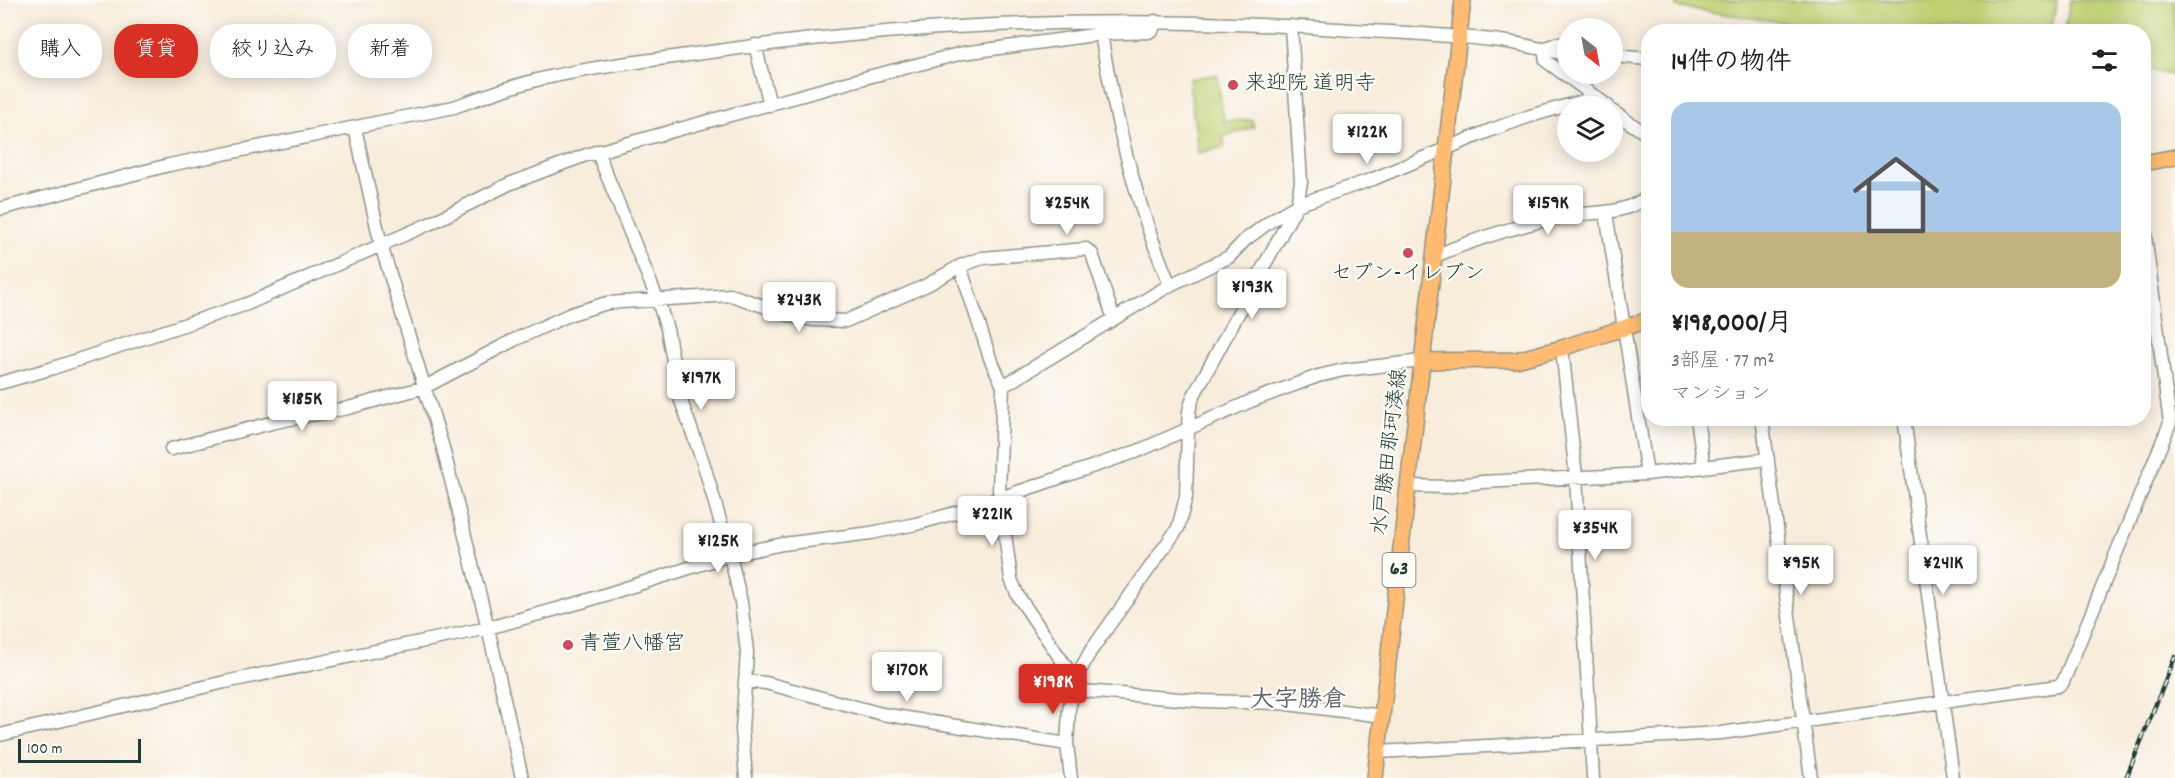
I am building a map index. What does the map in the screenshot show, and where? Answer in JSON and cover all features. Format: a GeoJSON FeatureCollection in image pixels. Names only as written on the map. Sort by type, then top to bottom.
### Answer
{"type":"FeatureCollection","features":[{"type":"Feature","properties":{"kind":"main road"},"geometry":{"type":"LineString","coordinates":[[1422,361],[1463,0]]}},
{"type":"Feature","properties":{"kind":"main road"},"geometry":{"type":"LineString","coordinates":[[2151,162],[2175,157]]}},
{"type":"Feature","properties":{"kind":"main road","name":"水戸勝田那珂湊線"},"geometry":{"type":"LineString","coordinates":[[1375,778],[1422,361],[1516,360],[1641,322]]}},
{"type":"Feature","properties":{"kind":"street"},"geometry":{"type":"LineString","coordinates":[[0,383],[50,369],[247,304],[381,245],[509,184],[597,152],[963,53],[1101,34],[1149,32],[1153,29],[1155,21]]}},
{"type":"Feature","properties":{"kind":"street"},"geometry":{"type":"LineString","coordinates":[[0,209],[169,165],[454,106],[548,77],[755,45],[832,36],[912,30],[1155,21],[1291,26],[1459,37],[1509,42],[1557,52]]}},
{"type":"Feature","properties":{"kind":"street"},"geometry":{"type":"LineString","coordinates":[[1071,778],[1067,744],[1069,710],[1074,685],[1089,652],[1178,528],[1186,497],[1188,429],[1193,397],[1297,206],[1301,182],[1300,149],[1291,26]]}},
{"type":"Feature","properties":{"kind":"street"},"geometry":{"type":"LineString","coordinates":[[1101,34],[1111,91],[1138,198],[1170,285]]}},
{"type":"Feature","properties":{"kind":"street"},"geometry":{"type":"LineString","coordinates":[[1544,50],[1557,44]]}},
{"type":"Feature","properties":{"kind":"street"},"geometry":{"type":"LineString","coordinates":[[755,45],[770,105]]}},
{"type":"Feature","properties":{"kind":"street"},"geometry":{"type":"LineString","coordinates":[[1544,50],[1546,61],[1596,96]]}},
{"type":"Feature","properties":{"kind":"street"},"geometry":{"type":"LineString","coordinates":[[1623,57],[1641,58]]}},
{"type":"Feature","properties":{"kind":"street"},"geometry":{"type":"LineString","coordinates":[[1003,386],[1170,285],[1229,257],[1245,240],[1297,206],[1373,179],[1530,116],[1557,108]]}},
{"type":"Feature","properties":{"kind":"street"},"geometry":{"type":"LineString","coordinates":[[1623,118],[1641,130]]}},
{"type":"Feature","properties":{"kind":"street"},"geometry":{"type":"LineString","coordinates":[[355,128],[381,245],[443,448],[488,628],[522,778]]}},
{"type":"Feature","properties":{"kind":"street"},"geometry":{"type":"LineString","coordinates":[[597,152],[658,301],[667,329],[680,398],[723,528],[738,586],[747,652],[741,730],[746,778]]}},
{"type":"Feature","properties":{"kind":"street"},"geometry":{"type":"LineString","coordinates":[[1435,256],[1468,242],[1555,218],[1606,213],[1634,207],[1641,202]]}},
{"type":"Feature","properties":{"kind":"street"},"geometry":{"type":"LineString","coordinates":[[1606,213],[1647,474]]}},
{"type":"Feature","properties":{"kind":"street"},"geometry":{"type":"LineString","coordinates":[[171,449],[275,422],[348,408],[425,387],[514,340],[571,314],[607,303],[731,295],[814,321],[846,321],[927,285],[960,266],[982,258],[1086,249],[1092,254],[1114,319]]}},
{"type":"Feature","properties":{"kind":"street"},"geometry":{"type":"LineString","coordinates":[[960,266],[990,358],[1003,386],[999,490],[1011,579],[1018,596],[1074,685]]}},
{"type":"Feature","properties":{"kind":"street"},"geometry":{"type":"LineString","coordinates":[[1378,752],[1721,733],[2051,688],[2063,682],[2170,423],[2151,280]]}},
{"type":"Feature","properties":{"kind":"street"},"geometry":{"type":"LineString","coordinates":[[1562,348],[1576,477],[1593,778]]}},
{"type":"Feature","properties":{"kind":"street"},"geometry":{"type":"LineString","coordinates":[[0,735],[225,682],[488,628],[582,602],[730,555],[783,544],[871,533],[916,524],[1001,499],[1138,451],[1251,401],[1317,376],[1344,370],[1422,361]]}},
{"type":"Feature","properties":{"kind":"street"},"geometry":{"type":"LineString","coordinates":[[1698,426],[1704,468]]}},
{"type":"Feature","properties":{"kind":"street"},"geometry":{"type":"LineString","coordinates":[[1763,426],[1811,778]]}},
{"type":"Feature","properties":{"kind":"street"},"geometry":{"type":"LineString","coordinates":[[1905,426],[1953,778]]}},
{"type":"Feature","properties":{"kind":"street"},"geometry":{"type":"LineString","coordinates":[[1408,486],[1445,486],[1647,474],[1768,459]]}},
{"type":"Feature","properties":{"kind":"street"},"geometry":{"type":"LineString","coordinates":[[745,681],[766,683],[882,714],[1067,744]]}},
{"type":"Feature","properties":{"kind":"street"},"geometry":{"type":"LineString","coordinates":[[1074,685],[1203,701],[1279,703],[1383,716]]}},
{"type":"Feature","properties":{"kind":"green space"},"geometry":{"type":"Polygon","coordinates":[[[1677,0],[2057,0],[2052,24],[1796,24],[1676,7],[1677,0]]]}},
{"type":"Feature","properties":{"kind":"green space"},"geometry":{"type":"Polygon","coordinates":[[[2070,0],[2175,0],[2175,76],[2151,71],[2151,24],[2066,24],[2070,0]]]}},
{"type":"Feature","properties":{"kind":"green space"},"geometry":{"type":"Polygon","coordinates":[[[1217,74],[1224,121],[1252,120],[1254,127],[1223,137],[1225,147],[1198,153],[1189,79],[1217,74]]]}},
{"type":"Feature","properties":{"kind":"railway"},"geometry":{"type":"LineString","coordinates":[[2126,778],[2175,657]]}},
{"type":"Feature","properties":{"kind":"place","name":"来迎院 道明寺"},"geometry":{"type":"Point","coordinates":[1233,85]}},
{"type":"Feature","properties":{"kind":"place","name":"セブン-イレブン"},"geometry":{"type":"Point","coordinates":[1408,253]}},
{"type":"Feature","properties":{"kind":"place","name":"青萱八幡宮"},"geometry":{"type":"Point","coordinates":[568,645]}},
{"type":"Feature","properties":{"kind":"district","name":"大字勝倉"},"geometry":{"type":"Point","coordinates":[1298,701]}}]}
